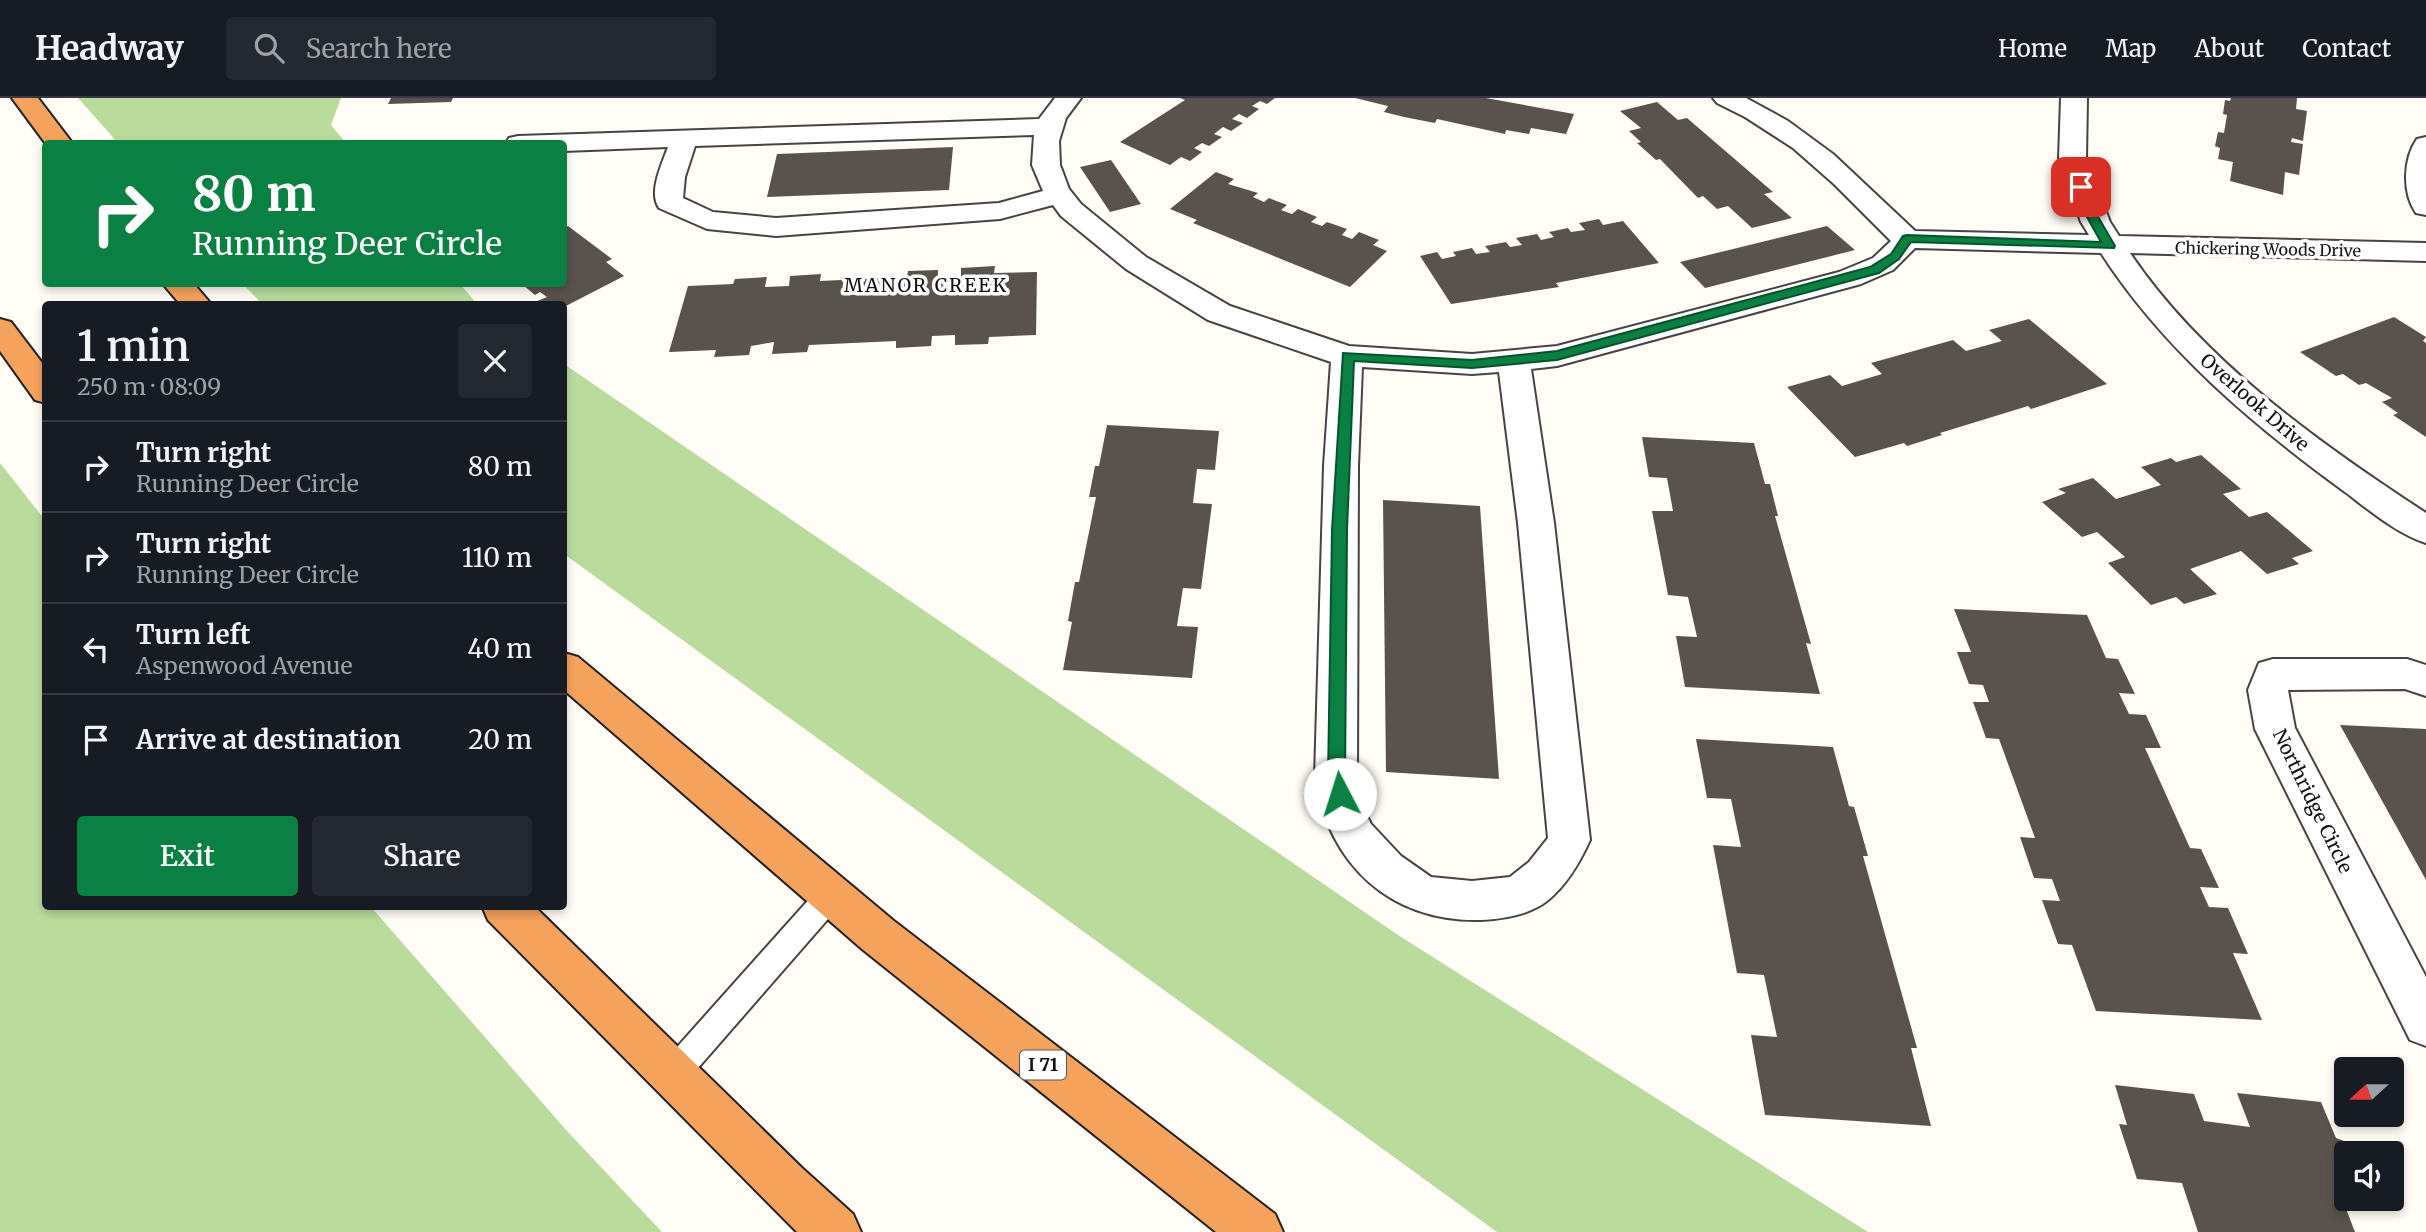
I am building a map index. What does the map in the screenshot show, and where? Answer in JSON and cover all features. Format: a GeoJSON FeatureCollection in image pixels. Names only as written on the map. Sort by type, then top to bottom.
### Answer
{"type":"FeatureCollection","features":[{"type":"Feature","properties":{"kind":"highway"},"geometry":{"type":"LineString","coordinates":[[25,98],[57,140]]}},
{"type":"Feature","properties":{"kind":"highway"},"geometry":{"type":"LineString","coordinates":[[181,287],[193,301]]}},
{"type":"Feature","properties":{"kind":"highway"},"geometry":{"type":"LineString","coordinates":[[0,328],[42,386]]}},
{"type":"Feature","properties":{"kind":"highway","name":"I 71"},"geometry":{"type":"LineString","coordinates":[[567,671],[831,895],[1257,1232]]}},
{"type":"Feature","properties":{"kind":"highway"},"geometry":{"type":"LineString","coordinates":[[508,910],[784,1186],[835,1232]]}},
{"type":"Feature","properties":{"kind":"street"},"geometry":{"type":"LineString","coordinates":[[1068,98],[1054,117],[1046,141],[1046,165],[1060,195],[1072,210],[1136,263],[1219,313],[1347,356],[1472,364],[1557,356],[1850,278],[1875,270],[1895,257],[1907,239],[1822,156],[1789,130],[1726,98]]}},
{"type":"Feature","properties":{"kind":"street","name":"Overlook Drive"},"geometry":{"type":"LineString","coordinates":[[2074,98],[2069,145],[2088,208],[2109,246],[2143,292],[2199,354],[2288,433],[2343,475],[2426,530]]}},
{"type":"Feature","properties":{"kind":"street"},"geometry":{"type":"LineString","coordinates":[[567,142],[1051,127]]}},
{"type":"Feature","properties":{"kind":"street"},"geometry":{"type":"LineString","coordinates":[[684,138],[671,177],[669,202],[707,220],[776,227],[910,219],[1000,211],[1060,195]]}},
{"type":"Feature","properties":{"kind":"street"},"geometry":{"type":"LineString","coordinates":[[2426,145],[2420,158],[2419,183],[2426,207]]}},
{"type":"Feature","properties":{"kind":"street","name":"Chickering Woods Drive"},"geometry":{"type":"LineString","coordinates":[[1907,239],[2426,252]]}},
{"type":"Feature","properties":{"kind":"street"},"geometry":{"type":"LineString","coordinates":[[1347,356],[1341,466],[1336,777],[1343,812],[1359,841],[1383,867],[1421,893],[1483,902],[1523,893],[1554,867],[1569,840],[1536,523],[1514,362]]}},
{"type":"Feature","properties":{"kind":"street","name":"Northridge Circle"},"geometry":{"type":"LineString","coordinates":[[2426,681],[2407,674],[2273,674],[2268,690],[2275,729],[2426,1024]]}},
{"type":"Feature","properties":{"kind":"lane"},"geometry":{"type":"LineString","coordinates":[[673,1074],[831,895]]}},
{"type":"Feature","properties":{"kind":"green space"},"geometry":{"type":"Polygon","coordinates":[[[78,98],[341,98],[331,125],[344,140],[115,140],[78,98]]]}},
{"type":"Feature","properties":{"kind":"green space"},"geometry":{"type":"Polygon","coordinates":[[[246,287],[463,287],[474,301],[259,301],[246,287]]]}},
{"type":"Feature","properties":{"kind":"green space"},"geometry":{"type":"Polygon","coordinates":[[[567,366],[1398,935],[1868,1232],[1497,1232],[567,556],[567,366]]]}},
{"type":"Feature","properties":{"kind":"green space"},"geometry":{"type":"Polygon","coordinates":[[[0,463],[42,516],[42,910],[374,910],[567,1131],[662,1232],[0,1232],[0,463]]]}},
{"type":"Feature","properties":{"kind":"building"},"geometry":{"type":"Polygon","coordinates":[[[391,98],[453,98],[451,102],[388,104],[391,98]]]}},
{"type":"Feature","properties":{"kind":"building"},"geometry":{"type":"Polygon","coordinates":[[[1180,98],[1275,98],[1267,104],[1260,101],[1252,106],[1259,109],[1247,118],[1239,114],[1232,119],[1243,123],[1231,131],[1223,127],[1214,134],[1222,137],[1209,146],[1202,143],[1194,148],[1202,152],[1190,161],[1181,157],[1170,165],[1120,142],[1185,100],[1180,98]]]}},
{"type":"Feature","properties":{"kind":"building"},"geometry":{"type":"Polygon","coordinates":[[[1355,98],[1486,98],[1574,114],[1566,134],[1531,128],[1529,134],[1506,130],[1505,134],[1437,119],[1435,123],[1404,117],[1384,112],[1388,106],[1355,98]]]}},
{"type":"Feature","properties":{"kind":"building"},"geometry":{"type":"Polygon","coordinates":[[[2231,98],[2297,98],[2296,109],[2307,111],[2303,141],[2292,138],[2291,142],[2303,144],[2299,175],[2285,172],[2283,195],[2230,181],[2233,162],[2218,159],[2220,148],[2215,146],[2218,132],[2224,133],[2227,115],[2223,114],[2225,100],[2230,101],[2231,98]]]}},
{"type":"Feature","properties":{"kind":"building"},"geometry":{"type":"Polygon","coordinates":[[[1657,102],[1678,120],[1687,118],[1773,192],[1764,194],[1792,218],[1752,228],[1728,206],[1717,209],[1703,196],[1698,198],[1660,159],[1656,160],[1637,143],[1641,142],[1629,131],[1641,128],[1620,111],[1657,102]]]}},
{"type":"Feature","properties":{"kind":"building"},"geometry":{"type":"Polygon","coordinates":[[[953,147],[949,190],[767,197],[777,154],[953,147]]]}},
{"type":"Feature","properties":{"kind":"building"},"geometry":{"type":"Polygon","coordinates":[[[1111,160],[1141,204],[1110,212],[1080,167],[1111,160]]]}},
{"type":"Feature","properties":{"kind":"building"},"geometry":{"type":"Polygon","coordinates":[[[1216,172],[1234,179],[1228,184],[1258,193],[1253,197],[1264,202],[1269,198],[1287,205],[1281,210],[1292,214],[1298,209],[1317,217],[1311,222],[1322,226],[1327,222],[1347,229],[1342,235],[1352,239],[1359,232],[1379,240],[1373,245],[1387,251],[1350,287],[1193,223],[1197,220],[1170,209],[1216,172]]]}},
{"type":"Feature","properties":{"kind":"building"},"geometry":{"type":"Polygon","coordinates":[[[1599,219],[1603,225],[1623,221],[1659,263],[1556,283],[1559,287],[1451,304],[1420,256],[1437,252],[1442,259],[1456,256],[1453,252],[1472,248],[1476,254],[1490,252],[1485,246],[1506,242],[1510,247],[1522,245],[1516,238],[1537,234],[1541,240],[1554,237],[1549,232],[1568,228],[1571,232],[1585,230],[1579,223],[1599,219]]]}},
{"type":"Feature","properties":{"kind":"building"},"geometry":{"type":"Polygon","coordinates":[[[1827,226],[1855,250],[1705,288],[1680,262],[1827,226]]]}},
{"type":"Feature","properties":{"kind":"building"},"geometry":{"type":"Polygon","coordinates":[[[567,227],[612,259],[606,262],[624,276],[567,305],[567,301],[537,301],[547,297],[540,292],[535,295],[525,287],[567,287],[567,227]]]}},
{"type":"Feature","properties":{"kind":"building"},"geometry":{"type":"Polygon","coordinates":[[[995,266],[994,273],[1037,272],[1036,335],[989,337],[988,344],[955,345],[955,335],[932,336],[931,346],[896,348],[896,341],[809,345],[807,352],[772,354],[774,342],[751,346],[749,355],[714,357],[716,350],[669,352],[688,286],[733,284],[735,279],[767,277],[765,287],[789,286],[790,276],[821,274],[820,281],[907,277],[908,271],[938,270],[938,279],[961,278],[961,268],[995,266]]]}},
{"type":"Feature","properties":{"kind":"building"},"geometry":{"type":"Polygon","coordinates":[[[2394,317],[2426,337],[2423,341],[2426,343],[2426,437],[2393,415],[2398,413],[2382,402],[2392,398],[2366,383],[2359,385],[2343,374],[2336,376],[2300,352],[2394,317]]]}},
{"type":"Feature","properties":{"kind":"building"},"geometry":{"type":"Polygon","coordinates":[[[2029,319],[2107,384],[2031,409],[2028,406],[1940,433],[1942,435],[1907,446],[1904,443],[1855,457],[1787,387],[1830,375],[1842,386],[1882,374],[1871,363],[1953,340],[1966,351],[2002,341],[1989,330],[2029,319]]]}},
{"type":"Feature","properties":{"kind":"building"},"geometry":{"type":"Polygon","coordinates":[[[1107,425],[1219,431],[1215,470],[1197,469],[1193,503],[1212,504],[1201,589],[1183,588],[1177,626],[1198,627],[1192,678],[1063,670],[1072,622],[1068,621],[1075,582],[1079,582],[1096,497],[1089,497],[1095,466],[1099,466],[1107,425]]]}},
{"type":"Feature","properties":{"kind":"building"},"geometry":{"type":"Polygon","coordinates":[[[1642,437],[1754,443],[1765,484],[1770,484],[1778,516],[1775,516],[1811,644],[1806,643],[1820,694],[1685,687],[1676,636],[1697,637],[1688,597],[1668,595],[1652,511],[1673,511],[1667,478],[1649,477],[1642,437]]]}},
{"type":"Feature","properties":{"kind":"building"},"geometry":{"type":"Polygon","coordinates":[[[2201,455],[2241,489],[2223,494],[2249,517],[2267,512],[2313,551],[2292,558],[2299,564],[2267,574],[2241,551],[2190,569],[2217,594],[2184,604],[2176,597],[2151,605],[2108,563],[2125,557],[2097,532],[2082,537],[2042,502],[2066,493],[2058,489],[2093,478],[2116,499],[2161,485],[2141,467],[2171,458],[2176,462],[2201,455]]]}},
{"type":"Feature","properties":{"kind":"building"},"geometry":{"type":"Polygon","coordinates":[[[1383,500],[1480,506],[1499,779],[1386,772],[1383,500]]]}},
{"type":"Feature","properties":{"kind":"building"},"geometry":{"type":"Polygon","coordinates":[[[1954,609],[2087,615],[2106,658],[2118,659],[2135,694],[2119,693],[2129,714],[2146,715],[2161,748],[2145,748],[2190,848],[2201,849],[2219,888],[2200,887],[2209,907],[2228,908],[2248,954],[2233,953],[2262,1020],[2096,1011],[2072,945],[2058,944],[2042,900],[2060,901],[2052,879],[2034,878],[2020,837],[2035,838],[1999,739],[1986,738],[1973,702],[1989,702],[1983,685],[1969,684],[1957,652],[1971,652],[1954,609]]]}},
{"type":"Feature","properties":{"kind":"building"},"geometry":{"type":"Polygon","coordinates":[[[2340,725],[2426,729],[2426,880],[2340,725]]]}},
{"type":"Feature","properties":{"kind":"building"},"geometry":{"type":"Polygon","coordinates":[[[1696,739],[1833,747],[1849,806],[1854,807],[1868,856],[1863,856],[1917,1048],[1911,1048],[1931,1126],[1765,1115],[1751,1035],[1777,1037],[1764,975],[1737,973],[1713,845],[1741,847],[1731,799],[1707,798],[1696,739]]]}},
{"type":"Feature","properties":{"kind":"building"},"geometry":{"type":"Polygon","coordinates":[[[2115,1085],[2194,1094],[2204,1121],[2250,1127],[2237,1093],[2321,1102],[2336,1138],[2344,1141],[2334,1141],[2334,1211],[2347,1211],[2355,1232],[2198,1232],[2182,1183],[2137,1179],[2119,1124],[2127,1125],[2115,1085]]]}},
{"type":"Feature","properties":{"kind":"district","name":"MANOR CREEK"},"geometry":{"type":"Point","coordinates":[926,285]}},
{"type":"Feature","properties":{"kind":"route"},"geometry":{"type":"LineString","coordinates":[[1340,794],[1336,777],[1341,466],[1347,356],[1472,364],[1557,356],[1875,270],[1895,257],[1907,239],[2109,246],[2088,208],[2081,187]]}}]}
